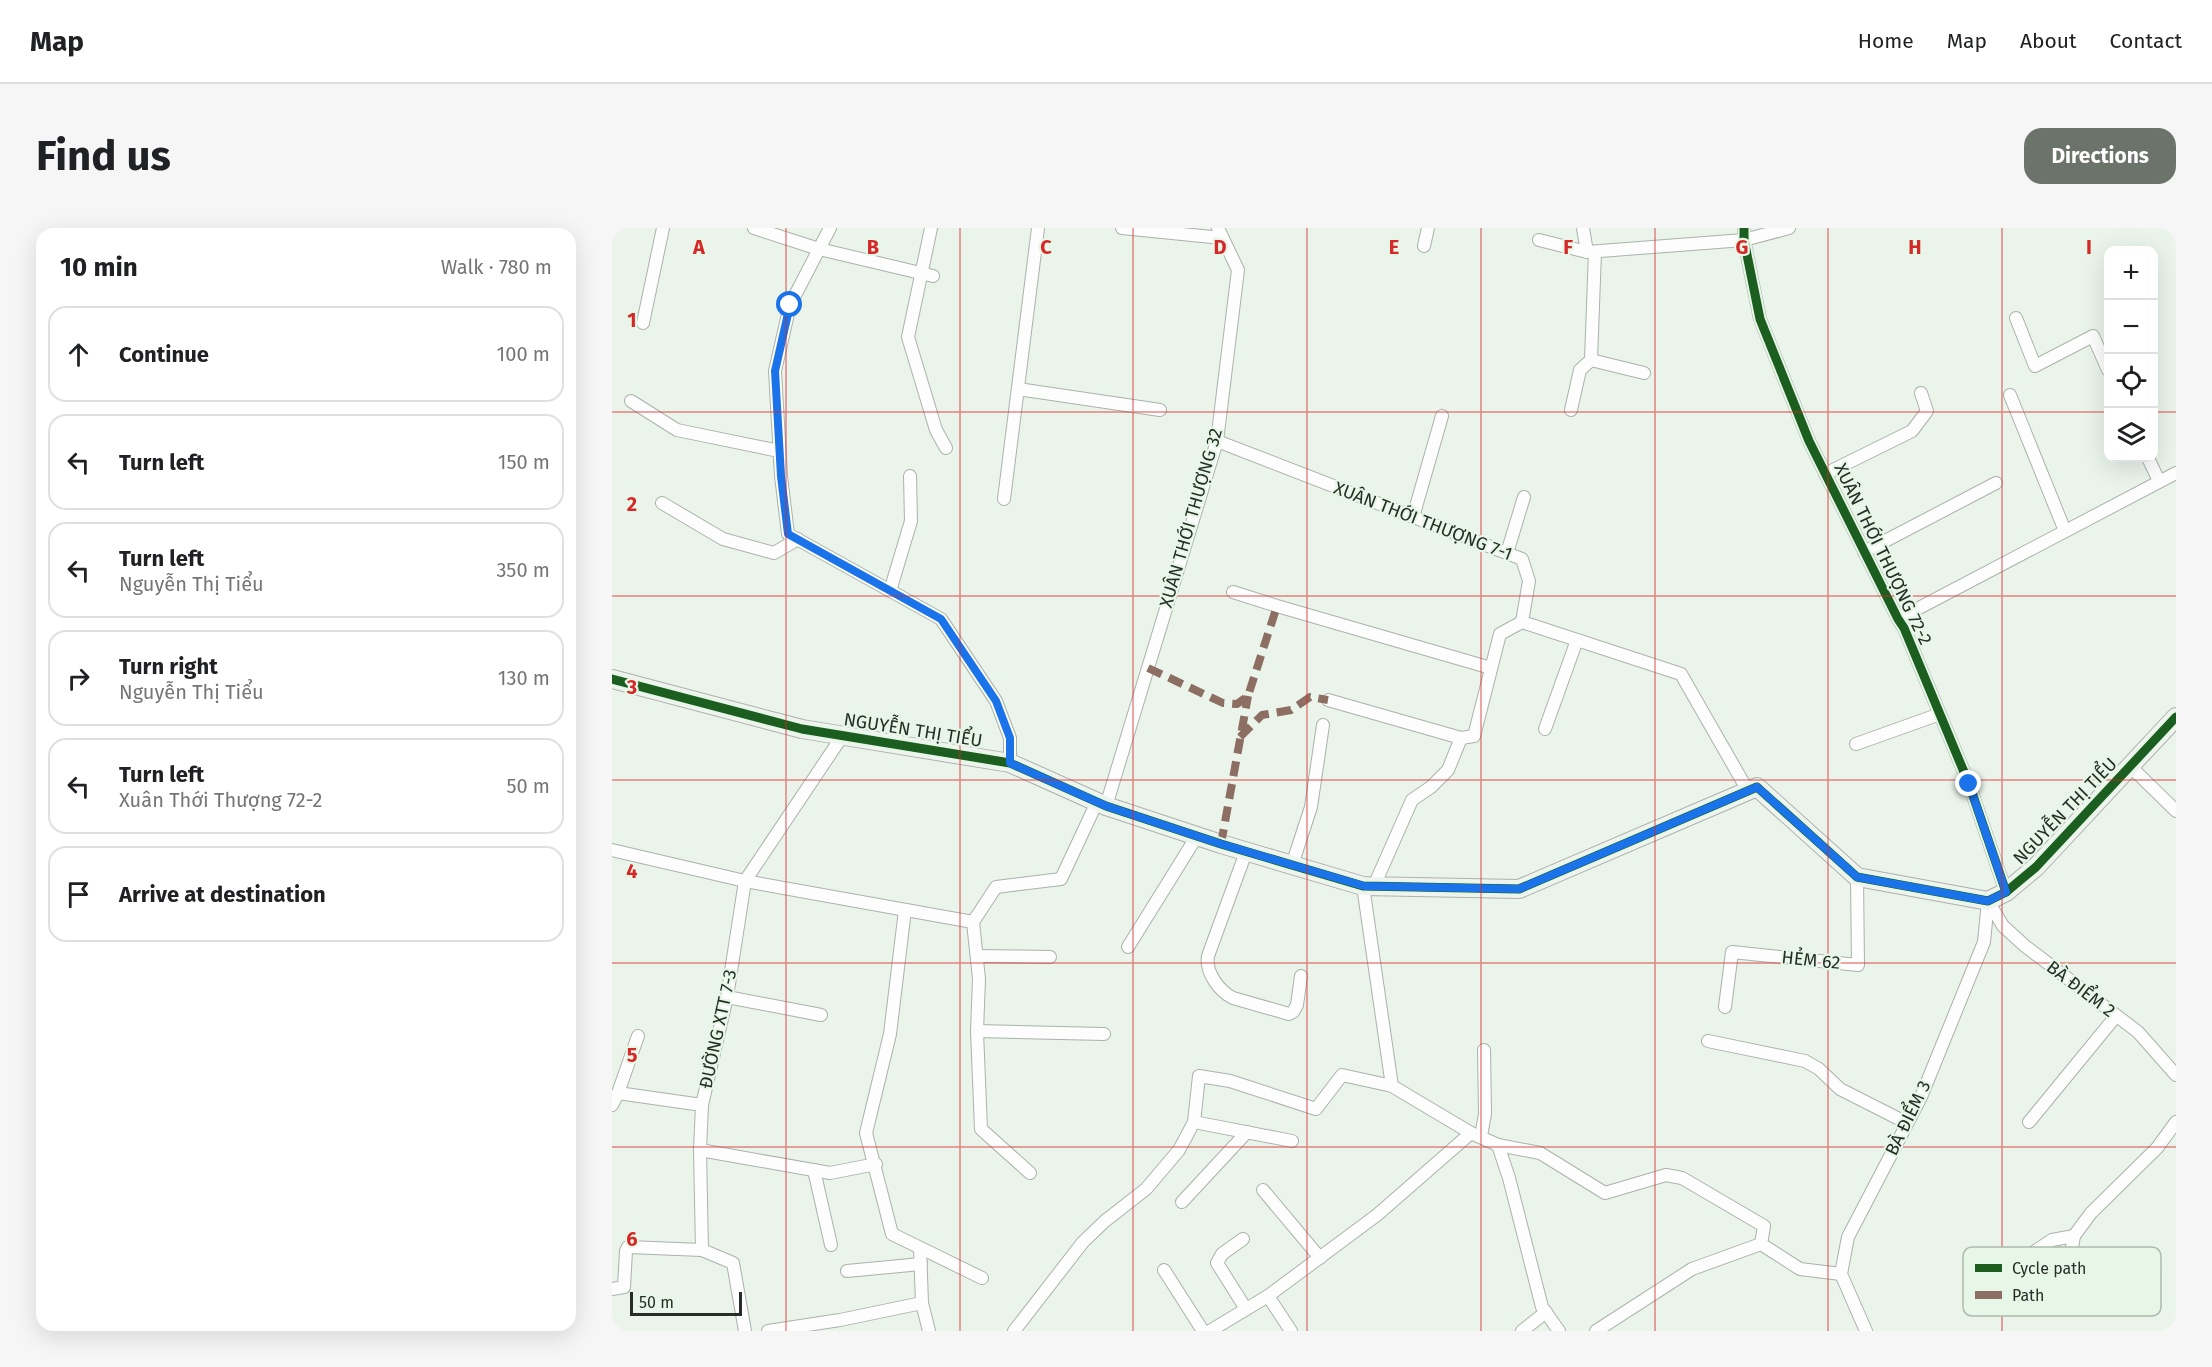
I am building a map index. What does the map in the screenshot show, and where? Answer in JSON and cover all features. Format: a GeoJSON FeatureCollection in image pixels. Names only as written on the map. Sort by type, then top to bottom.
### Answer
{"type":"FeatureCollection","features":[{"type":"Feature","properties":{"kind":"street"},"geometry":{"type":"LineString","coordinates":[[643,323],[663,228]]}},
{"type":"Feature","properties":{"kind":"street"},"geometry":{"type":"LineString","coordinates":[[754,228],[819,249],[927,274]]}},
{"type":"Feature","properties":{"kind":"street"},"geometry":{"type":"LineString","coordinates":[[830,228],[790,305],[775,371],[779,451],[788,534],[941,619],[996,701],[1010,738],[1010,763]]}},
{"type":"Feature","properties":{"kind":"street"},"geometry":{"type":"LineString","coordinates":[[931,228],[927,274],[908,337],[936,430],[946,448]]}},
{"type":"Feature","properties":{"kind":"street"},"geometry":{"type":"LineString","coordinates":[[1004,499],[1038,228]]}},
{"type":"Feature","properties":{"kind":"street"},"geometry":{"type":"LineString","coordinates":[[1122,228],[1220,233]]}},
{"type":"Feature","properties":{"kind":"street"},"geometry":{"type":"LineString","coordinates":[[1424,246],[1428,228]]}},
{"type":"Feature","properties":{"kind":"street"},"geometry":{"type":"LineString","coordinates":[[1570,410],[1580,370],[1591,360],[1591,252],[1583,228]]}},
{"type":"Feature","properties":{"kind":"street"},"geometry":{"type":"LineString","coordinates":[[1539,240],[1591,252],[1789,228]]}},
{"type":"Feature","properties":{"kind":"street","name":"XUÂN THỚI THƯỢNG 32"},"geometry":{"type":"LineString","coordinates":[[973,922],[996,887],[1061,879],[1101,804],[1217,441],[1238,270],[1220,233]]}},
{"type":"Feature","properties":{"kind":"street","name":"XUÂN THỚI THƯỢNG 72-2"},"geometry":{"type":"LineString","coordinates":[[1744,234],[1760,319],[1809,441],[1904,628],[1969,784],[2006,892]]}},
{"type":"Feature","properties":{"kind":"street"},"geometry":{"type":"LineString","coordinates":[[2016,318],[2035,366],[2093,336],[2104,359]]}},
{"type":"Feature","properties":{"kind":"street"},"geometry":{"type":"LineString","coordinates":[[1591,360],[1644,373]]}},
{"type":"Feature","properties":{"kind":"street"},"geometry":{"type":"LineString","coordinates":[[1018,390],[1160,410]]}},
{"type":"Feature","properties":{"kind":"street"},"geometry":{"type":"LineString","coordinates":[[1825,474],[1912,431],[1927,411],[1921,393]]}},
{"type":"Feature","properties":{"kind":"street"},"geometry":{"type":"LineString","coordinates":[[2010,395],[2065,531]]}},
{"type":"Feature","properties":{"kind":"street"},"geometry":{"type":"LineString","coordinates":[[632,401],[677,430],[779,451]]}},
{"type":"Feature","properties":{"kind":"street"},"geometry":{"type":"LineString","coordinates":[[1413,517],[1442,416]]}},
{"type":"Feature","properties":{"kind":"street","name":"XUÂN THỚI THƯỢNG 7-1"},"geometry":{"type":"LineString","coordinates":[[1217,441],[1522,559],[1529,581],[1522,622]]}},
{"type":"Feature","properties":{"kind":"street"},"geometry":{"type":"LineString","coordinates":[[2150,462],[2159,481]]}},
{"type":"Feature","properties":{"kind":"street"},"geometry":{"type":"LineString","coordinates":[[1898,619],[2176,472]]}},
{"type":"Feature","properties":{"kind":"street"},"geometry":{"type":"LineString","coordinates":[[890,591],[911,520],[910,476]]}},
{"type":"Feature","properties":{"kind":"street"},"geometry":{"type":"LineString","coordinates":[[1864,552],[1996,483]]}},
{"type":"Feature","properties":{"kind":"street"},"geometry":{"type":"LineString","coordinates":[[1507,553],[1524,497]]}},
{"type":"Feature","properties":{"kind":"street"},"geometry":{"type":"LineString","coordinates":[[662,503],[723,539],[774,553],[798,539]]}},
{"type":"Feature","properties":{"kind":"street"},"geometry":{"type":"LineString","coordinates":[[1233,591],[1491,668]]}},
{"type":"Feature","properties":{"kind":"street"},"geometry":{"type":"LineString","coordinates":[[1328,700],[1461,738],[1473,736],[1500,634],[1522,622],[1681,674],[1748,791],[1757,787],[1857,877],[1988,901]]}},
{"type":"Feature","properties":{"kind":"street"},"geometry":{"type":"LineString","coordinates":[[1545,729],[1577,640]]}},
{"type":"Feature","properties":{"kind":"street","name":"NGUYỄN THỊ TIỂU"},"geometry":{"type":"LineString","coordinates":[[612,679],[802,729],[1010,763],[1101,804],[1246,852],[1369,886],[1519,889],[1748,791]]}},
{"type":"Feature","properties":{"kind":"street"},"geometry":{"type":"LineString","coordinates":[[1856,744],[1940,714]]}},
{"type":"Feature","properties":{"kind":"street","name":"NGUYỄN THỊ TIỂU"},"geometry":{"type":"LineString","coordinates":[[1988,901],[2006,892],[2036,867],[2176,717]]}},
{"type":"Feature","properties":{"kind":"street"},"geometry":{"type":"LineString","coordinates":[[1292,865],[1311,807],[1323,725]]}},
{"type":"Feature","properties":{"kind":"street","name":"ĐƯỜNG XTT 7-3"},"geometry":{"type":"LineString","coordinates":[[702,1250],[700,1150],[702,1105],[727,997],[745,881],[843,735]]}},
{"type":"Feature","properties":{"kind":"street"},"geometry":{"type":"LineString","coordinates":[[1392,1086],[1369,886],[1412,801],[1448,770],[1461,738]]}},
{"type":"Feature","properties":{"kind":"street"},"geometry":{"type":"LineString","coordinates":[[2130,766],[2176,811]]}},
{"type":"Feature","properties":{"kind":"street"},"geometry":{"type":"LineString","coordinates":[[1128,947],[1197,836]]}},
{"type":"Feature","properties":{"kind":"street"},"geometry":{"type":"LineString","coordinates":[[612,850],[745,881],[973,922],[979,979],[977,1031],[981,1129],[1030,1173]]}},
{"type":"Feature","properties":{"kind":"street"},"geometry":{"type":"LineString","coordinates":[[1246,852],[1208,956],[1208,969],[1225,994],[1289,1014],[1297,1005],[1301,976]]}},
{"type":"Feature","properties":{"kind":"street","name":"HẺM 62"},"geometry":{"type":"LineString","coordinates":[[1725,1008],[1732,952],[1858,965],[1857,877]]}},
{"type":"Feature","properties":{"kind":"street","name":"BÀ ĐIỂM 2"},"geometry":{"type":"LineString","coordinates":[[1988,901],[2003,926],[2025,946],[2138,1032],[2176,1075]]}},
{"type":"Feature","properties":{"kind":"street","name":"BÀ ĐIỂM 3"},"geometry":{"type":"LineString","coordinates":[[1841,1274],[1848,1237],[1921,1097],[1984,942],[1988,901]]}},
{"type":"Feature","properties":{"kind":"street"},"geometry":{"type":"LineString","coordinates":[[905,910],[891,1034],[866,1133],[876,1164],[892,1234],[982,1278]]}},
{"type":"Feature","properties":{"kind":"street"},"geometry":{"type":"LineString","coordinates":[[977,956],[1050,957]]}},
{"type":"Feature","properties":{"kind":"street"},"geometry":{"type":"LineString","coordinates":[[727,997],[820,1016]]}},
{"type":"Feature","properties":{"kind":"street"},"geometry":{"type":"LineString","coordinates":[[2029,1122],[2116,1016]]}},
{"type":"Feature","properties":{"kind":"street"},"geometry":{"type":"LineString","coordinates":[[977,1031],[1104,1034]]}},
{"type":"Feature","properties":{"kind":"street"},"geometry":{"type":"LineString","coordinates":[[638,1036],[615,1099],[702,1105]]}},
{"type":"Feature","properties":{"kind":"street"},"geometry":{"type":"LineString","coordinates":[[1708,1041],[1805,1061],[1819,1069],[1840,1089],[1907,1123]]}},
{"type":"Feature","properties":{"kind":"street"},"geometry":{"type":"LineString","coordinates":[[1210,1331],[1268,1296],[1320,1258],[1476,1135],[1485,1114],[1484,1050]]}},
{"type":"Feature","properties":{"kind":"street"},"geometry":{"type":"LineString","coordinates":[[1014,1331],[1083,1242],[1105,1221],[1146,1189],[1179,1150],[1194,1122],[1199,1076],[1230,1081],[1316,1109],[1342,1076],[1392,1086],[1476,1135],[1498,1145],[1539,1153],[1605,1193],[1666,1175],[1682,1178],[1764,1226],[1761,1244]]}},
{"type":"Feature","properties":{"kind":"street"},"geometry":{"type":"LineString","coordinates":[[1194,1122],[1292,1141]]}},
{"type":"Feature","properties":{"kind":"street"},"geometry":{"type":"LineString","coordinates":[[2072,1247],[2074,1236],[2091,1214],[2157,1148],[2176,1122]]}},
{"type":"Feature","properties":{"kind":"street"},"geometry":{"type":"LineString","coordinates":[[1182,1202],[1247,1132]]}},
{"type":"Feature","properties":{"kind":"street"},"geometry":{"type":"LineString","coordinates":[[1498,1145],[1509,1178],[1542,1307],[1559,1331]]}},
{"type":"Feature","properties":{"kind":"street"},"geometry":{"type":"LineString","coordinates":[[700,1150],[830,1173],[876,1164]]}},
{"type":"Feature","properties":{"kind":"street"},"geometry":{"type":"LineString","coordinates":[[814,1170],[831,1245]]}},
{"type":"Feature","properties":{"kind":"street"},"geometry":{"type":"LineString","coordinates":[[1263,1190],[1320,1258]]}},
{"type":"Feature","properties":{"kind":"street"},"geometry":{"type":"LineString","coordinates":[[2042,1247],[2052,1240],[2074,1236]]}},
{"type":"Feature","properties":{"kind":"street"},"geometry":{"type":"LineString","coordinates":[[1243,1239],[1222,1254],[1217,1263],[1246,1309]]}},
{"type":"Feature","properties":{"kind":"street"},"geometry":{"type":"LineString","coordinates":[[1761,1244],[1800,1269],[1841,1274],[1866,1331]]}},
{"type":"Feature","properties":{"kind":"street"},"geometry":{"type":"LineString","coordinates":[[1596,1331],[1692,1269],[1761,1244]]}},
{"type":"Feature","properties":{"kind":"street"},"geometry":{"type":"LineString","coordinates":[[612,1289],[624,1287],[628,1247],[702,1250],[733,1263],[745,1331]]}},
{"type":"Feature","properties":{"kind":"street"},"geometry":{"type":"LineString","coordinates":[[920,1248],[922,1303],[929,1331]]}},
{"type":"Feature","properties":{"kind":"street"},"geometry":{"type":"LineString","coordinates":[[847,1271],[921,1264]]}},
{"type":"Feature","properties":{"kind":"street"},"geometry":{"type":"LineString","coordinates":[[1164,1270],[1203,1331]]}},
{"type":"Feature","properties":{"kind":"street"},"geometry":{"type":"LineString","coordinates":[[1268,1296],[1291,1331]]}},
{"type":"Feature","properties":{"kind":"street"},"geometry":{"type":"LineString","coordinates":[[768,1331],[840,1320],[922,1303]]}},
{"type":"Feature","properties":{"kind":"street"},"geometry":{"type":"LineString","coordinates":[[1522,1331],[1546,1312]]}},
{"type":"Feature","properties":{"kind":"marked path"},"geometry":{"type":"LineString","coordinates":[[1148,668],[1223,703],[1237,704],[1248,696],[1277,606]]}},
{"type":"Feature","properties":{"kind":"marked path"},"geometry":{"type":"LineString","coordinates":[[1221,844],[1248,696]]}},
{"type":"Feature","properties":{"kind":"marked path"},"geometry":{"type":"LineString","coordinates":[[1240,737],[1262,715],[1291,710],[1310,697],[1328,700]]}},
{"type":"Feature","properties":{"kind":"cycle path"},"geometry":{"type":"LineString","coordinates":[[1744,228],[1744,240],[1760,319],[1809,441],[1904,628],[1969,784],[2006,892]]}},
{"type":"Feature","properties":{"kind":"cycle path"},"geometry":{"type":"LineString","coordinates":[[612,679],[802,729],[1010,763],[1106,806],[1221,844],[1363,886],[1519,889],[1757,787],[1857,877],[1988,901],[2006,892],[2036,867],[2176,717]]}},
{"type":"Feature","properties":{"kind":"route"},"geometry":{"type":"LineString","coordinates":[[790,305],[775,371],[781,476],[788,534],[941,619],[996,701],[1010,738],[1010,763],[1106,806],[1221,844],[1364,886],[1519,889],[1757,787],[1857,877],[1988,901],[2006,892],[1969,784]]}}]}
